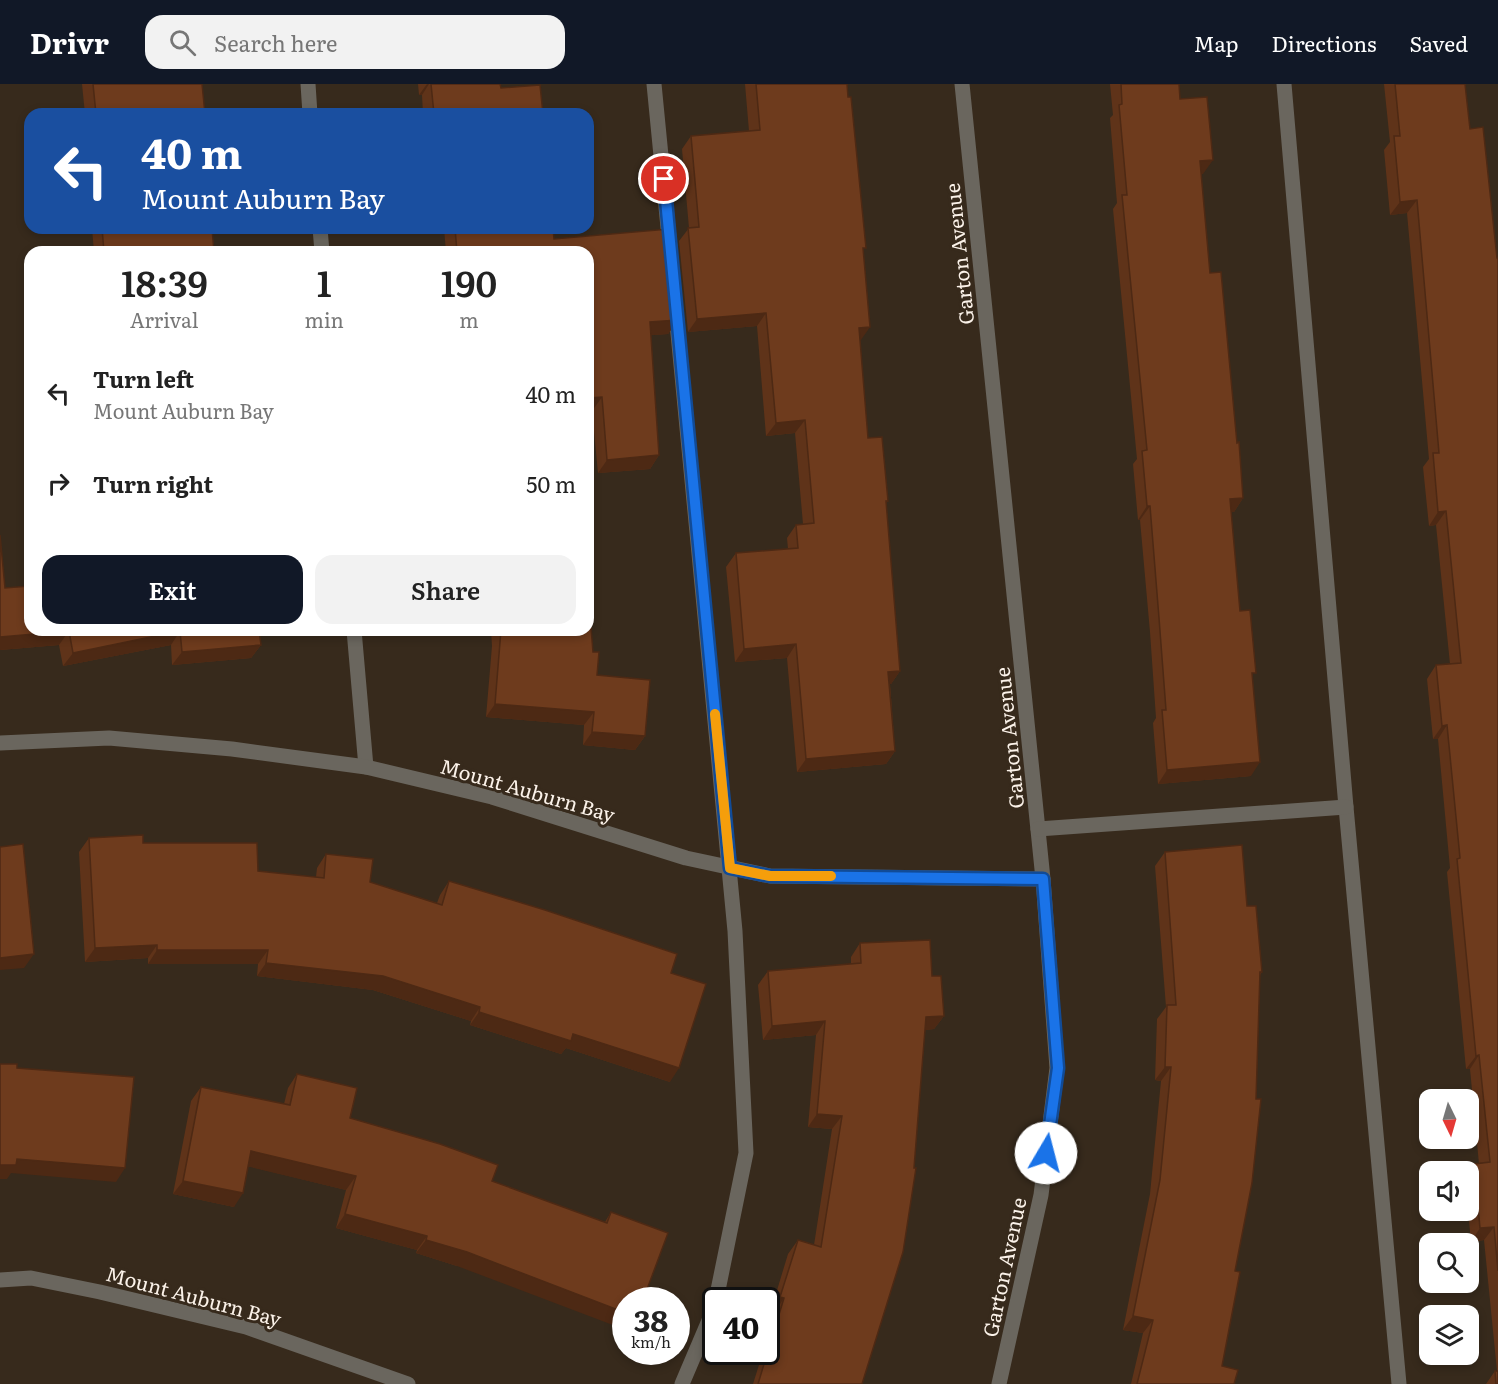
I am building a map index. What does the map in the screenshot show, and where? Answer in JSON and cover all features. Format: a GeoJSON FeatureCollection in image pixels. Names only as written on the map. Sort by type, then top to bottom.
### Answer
{"type":"FeatureCollection","features":[{"type":"Feature","properties":{"kind":"street"},"geometry":{"type":"LineString","coordinates":[[308,84],[310,108]]}},
{"type":"Feature","properties":{"kind":"street"},"geometry":{"type":"LineString","coordinates":[[654,84],[672,262]]}},
{"type":"Feature","properties":{"kind":"street","name":"Garton Avenue"},"geometry":{"type":"LineString","coordinates":[[962,84],[1043,879],[1058,1068],[1041,1195],[999,1384]]}},
{"type":"Feature","properties":{"kind":"street"},"geometry":{"type":"LineString","coordinates":[[1284,84],[1346,807],[1399,1384]]}},
{"type":"Feature","properties":{"kind":"street"},"geometry":{"type":"LineString","coordinates":[[674,286],[730,868],[746,1153],[719,1287]]}},
{"type":"Feature","properties":{"kind":"street"},"geometry":{"type":"LineString","coordinates":[[355,636],[366,766]]}},
{"type":"Feature","properties":{"kind":"street","name":"Mount Auburn Bay"},"geometry":{"type":"LineString","coordinates":[[0,743],[109,738],[232,749],[366,766],[492,797],[686,858],[770,876],[1043,879]]}},
{"type":"Feature","properties":{"kind":"street"},"geometry":{"type":"LineString","coordinates":[[1038,829],[1346,807]]}},
{"type":"Feature","properties":{"kind":"street","name":"Mount Auburn Bay"},"geometry":{"type":"LineString","coordinates":[[0,1280],[31,1278],[246,1327],[408,1384]]}},
{"type":"Feature","properties":{"kind":"street"},"geometry":{"type":"LineString","coordinates":[[682,1384],[702,1336]]}},
{"type":"Feature","properties":{"kind":"building"},"geometry":{"type":"Polygon","coordinates":[[[93,84],[202,84],[204,108],[95,108],[93,84]]]}},
{"type":"Feature","properties":{"kind":"building"},"geometry":{"type":"Polygon","coordinates":[[[431,84],[500,84],[501,88],[540,85],[542,108],[433,108],[431,84]]]}},
{"type":"Feature","properties":{"kind":"building"},"geometry":{"type":"Polygon","coordinates":[[[756,84],[847,84],[848,97],[851,97],[866,248],[863,248],[870,327],[859,328],[868,438],[882,437],[900,671],[888,672],[895,751],[806,759],[796,644],[744,649],[736,553],[798,548],[796,525],[814,523],[805,420],[776,423],[766,313],[697,319],[688,228],[699,227],[691,136],[760,130],[756,84]]]}},
{"type":"Feature","properties":{"kind":"building"},"geometry":{"type":"Polygon","coordinates":[[[1121,84],[1179,84],[1180,99],[1207,97],[1213,160],[1200,161],[1210,273],[1221,272],[1237,443],[1239,442],[1243,498],[1230,499],[1240,611],[1250,610],[1256,673],[1252,673],[1260,762],[1167,770],[1162,710],[1166,710],[1159,618],[1150,506],[1147,506],[1142,451],[1147,450],[1122,195],[1127,195],[1119,105],[1122,104],[1121,84]]]}},
{"type":"Feature","properties":{"kind":"building"},"geometry":{"type":"Polygon","coordinates":[[[1395,84],[1465,84],[1470,129],[1483,127],[1498,258],[1498,1271],[1494,1227],[1480,1228],[1479,1163],[1490,1162],[1479,1055],[1476,1056],[1447,725],[1442,726],[1436,665],[1461,663],[1446,511],[1438,512],[1433,453],[1439,453],[1417,200],[1400,202],[1394,136],[1400,136],[1395,84]]]}},
{"type":"Feature","properties":{"kind":"building"},"geometry":{"type":"Polygon","coordinates":[[[669,229],[678,320],[650,322],[659,455],[607,460],[602,397],[594,398],[594,246],[456,246],[456,234],[554,234],[554,239],[669,229]]]}},
{"type":"Feature","properties":{"kind":"building"},"geometry":{"type":"Polygon","coordinates":[[[102,234],[212,234],[214,246],[104,246],[102,234]]]}},
{"type":"Feature","properties":{"kind":"building"},"geometry":{"type":"Polygon","coordinates":[[[0,535],[5,588],[24,586],[24,635],[0,637],[0,535]]]}},
{"type":"Feature","properties":{"kind":"building"},"geometry":{"type":"Polygon","coordinates":[[[70,636],[156,636],[73,653],[70,636]]]}},
{"type":"Feature","properties":{"kind":"building"},"geometry":{"type":"Polygon","coordinates":[[[180,636],[260,636],[261,645],[182,652],[180,636]]]}},
{"type":"Feature","properties":{"kind":"building"},"geometry":{"type":"Polygon","coordinates":[[[501,636],[592,636],[593,652],[599,652],[597,675],[650,680],[645,736],[592,732],[594,712],[495,704],[501,636]]]}},
{"type":"Feature","properties":{"kind":"building"},"geometry":{"type":"Polygon","coordinates":[[[143,835],[143,843],[257,843],[258,871],[324,878],[326,854],[373,859],[370,882],[442,905],[449,881],[677,954],[671,973],[706,984],[679,1068],[573,1034],[571,1041],[479,1012],[480,1007],[383,976],[266,963],[268,950],[157,950],[157,945],[95,948],[89,838],[143,835]]]}},
{"type":"Feature","properties":{"kind":"building"},"geometry":{"type":"Polygon","coordinates":[[[23,844],[34,954],[0,958],[0,847],[23,844]]]}},
{"type":"Feature","properties":{"kind":"building"},"geometry":{"type":"Polygon","coordinates":[[[1242,845],[1247,906],[1256,906],[1262,972],[1260,972],[1256,1099],[1261,1099],[1252,1183],[1235,1271],[1240,1272],[1222,1366],[1238,1370],[1234,1384],[1137,1384],[1153,1320],[1133,1316],[1160,1180],[1171,1067],[1165,1067],[1167,1005],[1176,1005],[1165,852],[1242,845]]]}},
{"type":"Feature","properties":{"kind":"building"},"geometry":{"type":"Polygon","coordinates":[[[930,940],[932,976],[941,976],[944,1016],[926,1017],[914,1168],[916,1168],[903,1252],[862,1384],[758,1384],[764,1365],[780,1365],[780,1311],[784,1298],[780,1297],[798,1240],[821,1247],[842,1116],[817,1114],[825,1021],[772,1026],[768,971],[861,963],[860,943],[930,940]]]}},
{"type":"Feature","properties":{"kind":"building"},"geometry":{"type":"Polygon","coordinates":[[[0,1064],[17,1064],[17,1068],[134,1077],[125,1168],[17,1159],[16,1165],[0,1165],[0,1064]]]}},
{"type":"Feature","properties":{"kind":"building"},"geometry":{"type":"Polygon","coordinates":[[[297,1074],[357,1088],[350,1118],[440,1144],[498,1165],[492,1181],[607,1223],[611,1212],[668,1233],[648,1287],[612,1287],[612,1308],[467,1252],[426,1240],[427,1236],[345,1214],[356,1176],[251,1151],[243,1193],[183,1181],[201,1087],[290,1105],[297,1074]]]}},
{"type":"Feature","properties":{"kind":"building"},"geometry":{"type":"Polygon","coordinates":[[[1495,1371],[1498,1371],[1498,1384],[1496,1384],[1495,1371]]]}},
{"type":"Feature","properties":{"kind":"slow traffic"},"geometry":{"type":"LineString","coordinates":[[715,714],[730,868],[770,876],[831,876]]}},
{"type":"Feature","properties":{"kind":"route"},"geometry":{"type":"LineString","coordinates":[[664,179],[730,868],[770,876],[1043,879],[1058,1068],[1046,1153]]}}]}
